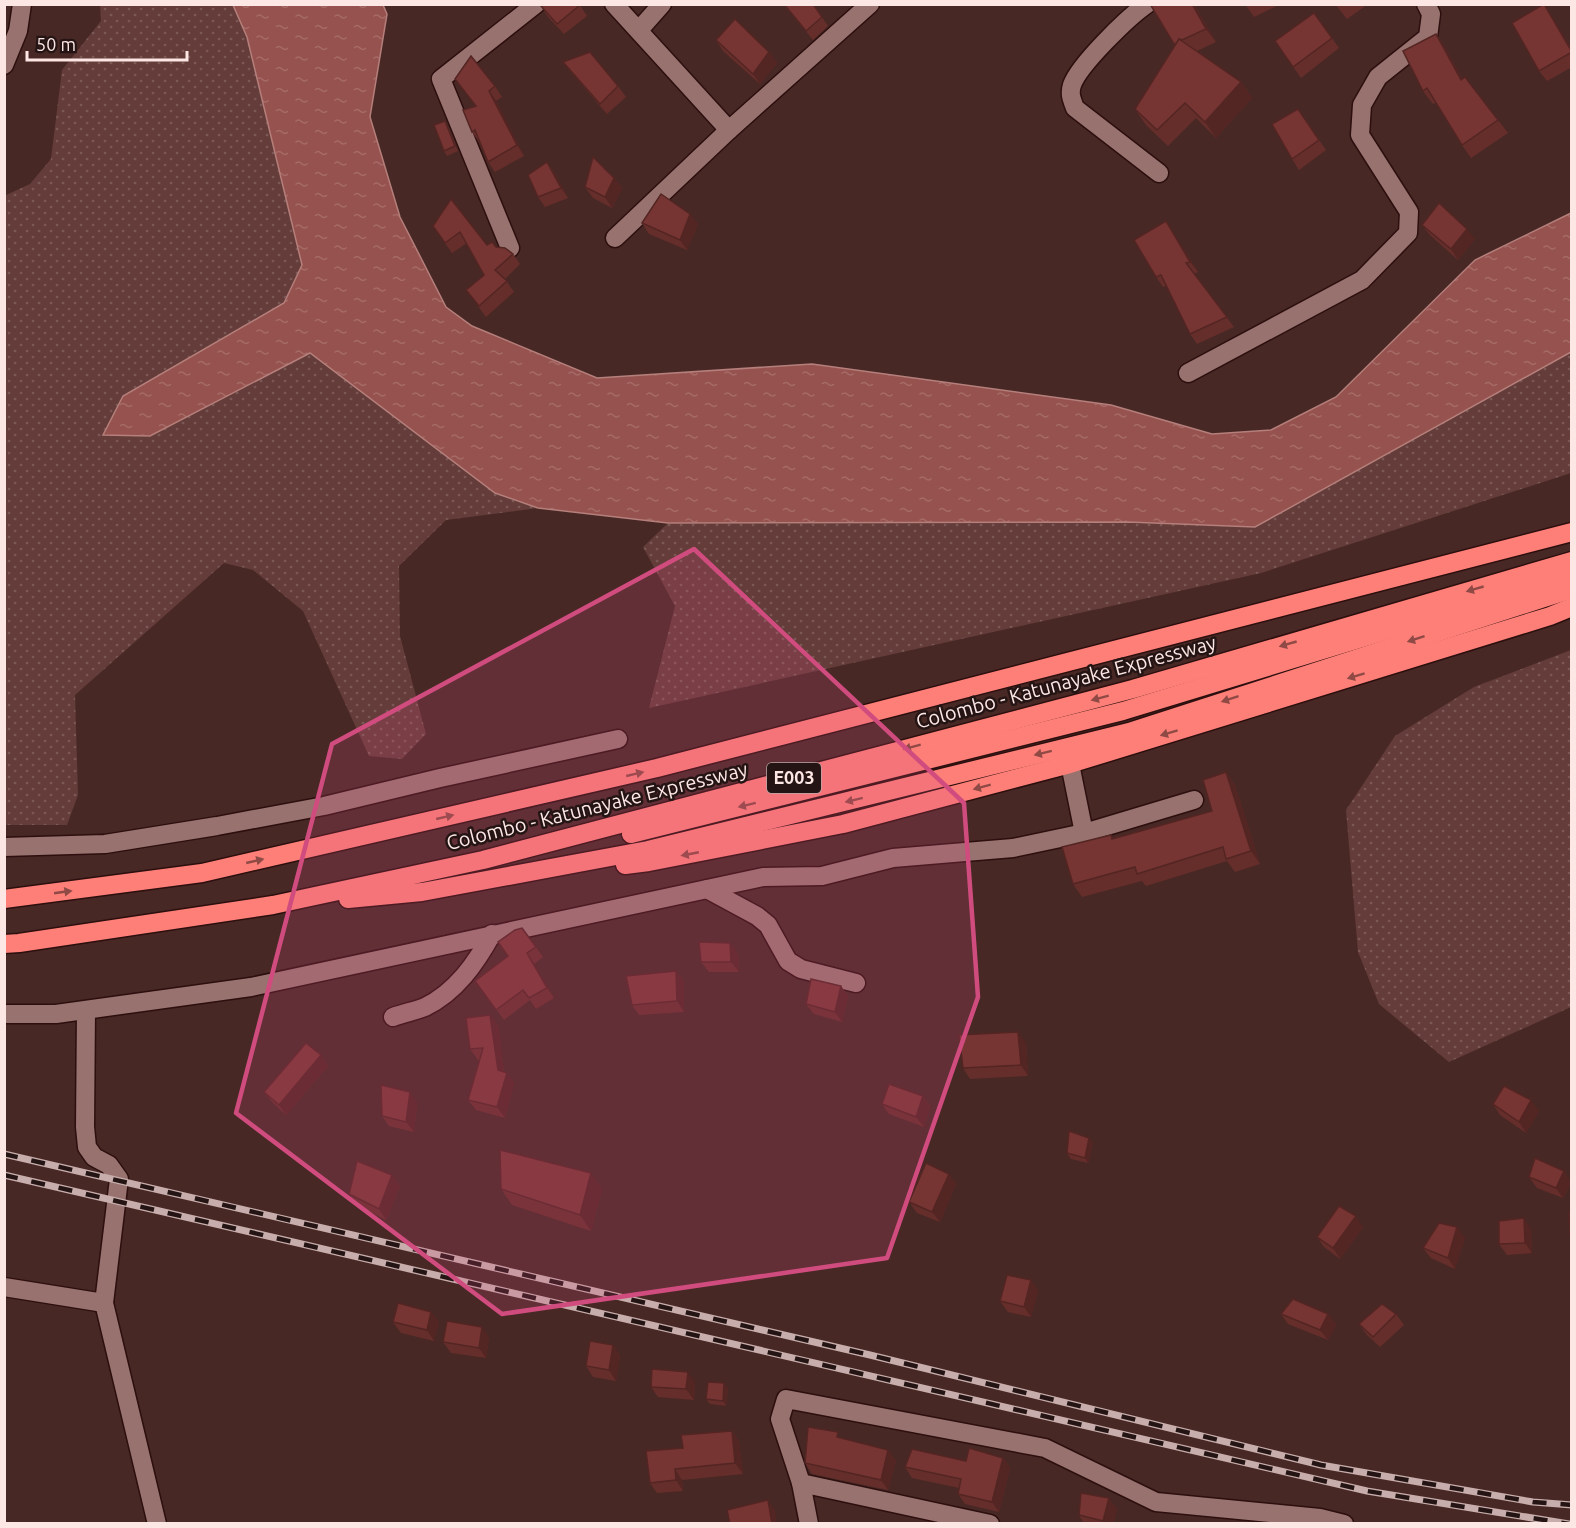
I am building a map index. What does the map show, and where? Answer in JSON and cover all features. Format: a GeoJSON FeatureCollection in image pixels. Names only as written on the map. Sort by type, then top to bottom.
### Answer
{"type":"FeatureCollection","features":[{"type":"Feature","properties":{"kind":"highway","name":"Colombo - Katunayake Expressway"},"geometry":{"type":"LineString","coordinates":[[4,899],[202,873],[657,768],[1572,532]]}},
{"type":"Feature","properties":{"kind":"highway","name":"Colombo - Katunayake Expressway"},"geometry":{"type":"LineString","coordinates":[[4,944],[31,942],[253,908],[483,860],[1133,689],[1572,561]]}},
{"type":"Feature","properties":{"kind":"highway"},"geometry":{"type":"LineString","coordinates":[[351,888],[534,857],[1123,711],[1572,574]]}},
{"type":"Feature","properties":{"kind":"highway"},"geometry":{"type":"LineString","coordinates":[[253,908],[422,892],[648,850],[1129,732],[1572,589]]}},
{"type":"Feature","properties":{"kind":"highway"},"geometry":{"type":"LineString","coordinates":[[477,882],[649,862],[843,824],[1070,764],[1539,620],[1572,607]]}},
{"type":"Feature","properties":{"kind":"street"},"geometry":{"type":"LineString","coordinates":[[4,64],[18,32],[22,4]]}},
{"type":"Feature","properties":{"kind":"street"},"geometry":{"type":"LineString","coordinates":[[510,248],[441,79],[536,4]]}},
{"type":"Feature","properties":{"kind":"street"},"geometry":{"type":"LineString","coordinates":[[614,4],[729,130]]}},
{"type":"Feature","properties":{"kind":"street"},"geometry":{"type":"LineString","coordinates":[[639,30],[662,4]]}},
{"type":"Feature","properties":{"kind":"street"},"geometry":{"type":"LineString","coordinates":[[615,238],[729,130],[870,4]]}},
{"type":"Feature","properties":{"kind":"street"},"geometry":{"type":"LineString","coordinates":[[1147,4],[1131,15],[1081,70],[1072,84],[1070,96],[1075,108],[1159,173]]}},
{"type":"Feature","properties":{"kind":"street"},"geometry":{"type":"LineString","coordinates":[[1188,373],[1362,280],[1408,233],[1408,212],[1360,135],[1362,105],[1378,77],[1428,36],[1431,14],[1426,4]]}},
{"type":"Feature","properties":{"kind":"street"},"geometry":{"type":"LineString","coordinates":[[4,847],[105,844],[217,826],[324,806],[618,739]]}},
{"type":"Feature","properties":{"kind":"street"},"geometry":{"type":"LineString","coordinates":[[1070,764],[1084,833]]}},
{"type":"Feature","properties":{"kind":"street"},"geometry":{"type":"LineString","coordinates":[[4,1014],[56,1014],[86,1011],[251,987],[763,876],[822,876],[893,858],[1013,848],[1084,833],[1194,800]]}},
{"type":"Feature","properties":{"kind":"street"},"geometry":{"type":"LineString","coordinates":[[707,889],[757,916],[768,925],[788,960],[801,969],[856,983]]}},
{"type":"Feature","properties":{"kind":"street"},"geometry":{"type":"LineString","coordinates":[[393,1017],[426,1006],[455,985],[477,961],[492,934]]}},
{"type":"Feature","properties":{"kind":"street"},"geometry":{"type":"LineString","coordinates":[[86,1011],[85,1127],[87,1147],[94,1157],[109,1165],[119,1179],[104,1303],[157,1524]]}},
{"type":"Feature","properties":{"kind":"street"},"geometry":{"type":"LineString","coordinates":[[4,1287],[104,1303]]}},
{"type":"Feature","properties":{"kind":"street"},"geometry":{"type":"LineString","coordinates":[[809,1524],[801,1484],[780,1419],[786,1399],[1046,1448],[1156,1502],[1320,1518],[1344,1524]]}},
{"type":"Feature","properties":{"kind":"street"},"geometry":{"type":"LineString","coordinates":[[801,1484],[909,1516],[990,1524]]}},
{"type":"Feature","properties":{"kind":"highlighted area"},"geometry":{"type":"Polygon","coordinates":[[[694,549],[964,803],[978,997],[887,1258],[502,1314],[236,1113],[332,744],[694,549]]]}},
{"type":"Feature","properties":{"kind":"shaded area"},"geometry":{"type":"Polygon","coordinates":[[[100,5],[233,5],[247,37],[302,265],[284,303],[124,396],[104,435],[150,436],[310,353],[495,493],[538,508],[446,520],[399,566],[400,636],[426,734],[402,759],[369,756],[303,611],[253,570],[224,563],[75,695],[78,795],[67,825],[5,825],[4,196],[30,184],[51,159],[62,70],[101,21],[100,5]]]}},
{"type":"Feature","properties":{"kind":"shaded area"},"geometry":{"type":"Polygon","coordinates":[[[1571,352],[1571,473],[1261,573],[649,708],[675,606],[643,547],[668,523],[1128,522],[1255,527],[1571,352]]]}},
{"type":"Feature","properties":{"kind":"shaded area"},"geometry":{"type":"Polygon","coordinates":[[[1571,650],[1571,1007],[1449,1062],[1379,1004],[1358,952],[1346,810],[1395,736],[1474,687],[1571,650]]]}},
{"type":"Feature","properties":{"kind":"water"},"geometry":{"type":"Polygon","coordinates":[[[233,5],[383,5],[387,14],[370,117],[400,217],[446,307],[472,326],[597,378],[812,364],[1111,405],[1212,434],[1271,430],[1336,397],[1475,260],[1571,213],[1571,352],[1255,527],[1128,522],[668,523],[538,508],[495,493],[310,353],[150,436],[103,435],[123,396],[284,303],[302,265],[247,37],[233,5]]]}},
{"type":"Feature","properties":{"kind":"building"},"geometry":{"type":"Polygon","coordinates":[[[542,4],[580,5],[557,24],[541,6],[542,4]]]}},
{"type":"Feature","properties":{"kind":"building"},"geometry":{"type":"Polygon","coordinates":[[[784,4],[813,4],[822,17],[806,31],[784,4]]]}},
{"type":"Feature","properties":{"kind":"building"},"geometry":{"type":"Polygon","coordinates":[[[1150,4],[1192,4],[1206,29],[1182,40],[1179,39],[1174,44],[1150,4]]]}},
{"type":"Feature","properties":{"kind":"building"},"geometry":{"type":"Polygon","coordinates":[[[1544,4],[1572,52],[1539,71],[1512,23],[1544,4]]]}},
{"type":"Feature","properties":{"kind":"building"},"geometry":{"type":"Polygon","coordinates":[[[1314,13],[1332,38],[1293,67],[1275,41],[1314,13]]]}},
{"type":"Feature","properties":{"kind":"building"},"geometry":{"type":"Polygon","coordinates":[[[735,19],[769,52],[753,74],[716,40],[735,19]]]}},
{"type":"Feature","properties":{"kind":"building"},"geometry":{"type":"Polygon","coordinates":[[[1436,34],[1461,80],[1465,77],[1498,120],[1462,145],[1427,88],[1423,91],[1403,51],[1436,34]]]}},
{"type":"Feature","properties":{"kind":"building"},"geometry":{"type":"Polygon","coordinates":[[[1179,39],[1241,82],[1205,122],[1185,103],[1157,130],[1135,109],[1179,39]]]}},
{"type":"Feature","properties":{"kind":"building"},"geometry":{"type":"Polygon","coordinates":[[[590,52],[618,86],[600,104],[563,62],[590,52]]]}},
{"type":"Feature","properties":{"kind":"building"},"geometry":{"type":"Polygon","coordinates":[[[471,56],[495,86],[489,91],[517,145],[488,162],[475,130],[472,132],[463,110],[476,106],[455,79],[471,56]]]}},
{"type":"Feature","properties":{"kind":"building"},"geometry":{"type":"Polygon","coordinates":[[[1298,109],[1319,140],[1292,159],[1272,124],[1298,109]]]}},
{"type":"Feature","properties":{"kind":"building"},"geometry":{"type":"Polygon","coordinates":[[[445,121],[455,146],[444,151],[434,125],[445,121]]]}},
{"type":"Feature","properties":{"kind":"building"},"geometry":{"type":"Polygon","coordinates":[[[593,157],[614,178],[605,197],[585,187],[593,157]]]}},
{"type":"Feature","properties":{"kind":"building"},"geometry":{"type":"Polygon","coordinates":[[[547,162],[561,188],[538,197],[528,175],[547,162]]]}},
{"type":"Feature","properties":{"kind":"building"},"geometry":{"type":"Polygon","coordinates":[[[661,194],[690,214],[680,240],[642,223],[661,194]]]}},
{"type":"Feature","properties":{"kind":"building"},"geometry":{"type":"Polygon","coordinates":[[[451,199],[487,245],[492,242],[496,247],[505,248],[513,254],[495,270],[507,281],[479,306],[466,290],[484,275],[460,232],[445,243],[433,226],[451,199]]]}},
{"type":"Feature","properties":{"kind":"building"},"geometry":{"type":"Polygon","coordinates":[[[1439,203],[1467,229],[1451,249],[1422,225],[1439,203]]]}},
{"type":"Feature","properties":{"kind":"building"},"geometry":{"type":"Polygon","coordinates":[[[1166,221],[1190,262],[1186,263],[1227,317],[1190,334],[1161,275],[1156,277],[1134,240],[1166,221]]]}},
{"type":"Feature","properties":{"kind":"building"},"geometry":{"type":"Polygon","coordinates":[[[1226,772],[1251,851],[1226,859],[1223,847],[1137,874],[1135,867],[1073,884],[1062,847],[1111,835],[1112,839],[1212,811],[1203,780],[1226,772]]]}},
{"type":"Feature","properties":{"kind":"building"},"geometry":{"type":"Polygon","coordinates":[[[522,928],[536,947],[527,953],[547,988],[529,998],[523,990],[496,1010],[475,981],[508,956],[498,942],[522,928]]]}},
{"type":"Feature","properties":{"kind":"building"},"geometry":{"type":"Polygon","coordinates":[[[699,942],[730,943],[731,962],[701,962],[699,942]]]}},
{"type":"Feature","properties":{"kind":"building"},"geometry":{"type":"Polygon","coordinates":[[[676,971],[677,1001],[632,1005],[626,976],[676,971]]]}},
{"type":"Feature","properties":{"kind":"building"},"geometry":{"type":"Polygon","coordinates":[[[811,979],[841,986],[835,1012],[806,1004],[811,979]]]}},
{"type":"Feature","properties":{"kind":"building"},"geometry":{"type":"Polygon","coordinates":[[[490,1015],[498,1070],[507,1073],[497,1107],[468,1100],[483,1048],[470,1049],[466,1018],[490,1015]]]}},
{"type":"Feature","properties":{"kind":"building"},"geometry":{"type":"Polygon","coordinates":[[[1018,1032],[1021,1065],[963,1068],[959,1035],[1018,1032]]]}},
{"type":"Feature","properties":{"kind":"building"},"geometry":{"type":"Polygon","coordinates":[[[306,1043],[321,1055],[279,1105],[264,1092],[306,1043]]]}},
{"type":"Feature","properties":{"kind":"building"},"geometry":{"type":"Polygon","coordinates":[[[889,1084],[923,1096],[916,1117],[882,1104],[889,1084]]]}},
{"type":"Feature","properties":{"kind":"building"},"geometry":{"type":"Polygon","coordinates":[[[381,1085],[410,1092],[406,1122],[382,1116],[381,1085]]]}},
{"type":"Feature","properties":{"kind":"building"},"geometry":{"type":"Polygon","coordinates":[[[1504,1086],[1531,1100],[1519,1122],[1493,1104],[1504,1086]]]}},
{"type":"Feature","properties":{"kind":"building"},"geometry":{"type":"Polygon","coordinates":[[[1069,1131],[1089,1138],[1085,1158],[1067,1153],[1069,1131]]]}},
{"type":"Feature","properties":{"kind":"building"},"geometry":{"type":"Polygon","coordinates":[[[500,1150],[591,1173],[580,1215],[501,1189],[500,1150]]]}},
{"type":"Feature","properties":{"kind":"building"},"geometry":{"type":"Polygon","coordinates":[[[1535,1158],[1564,1171],[1556,1188],[1529,1177],[1535,1158]]]}},
{"type":"Feature","properties":{"kind":"building"},"geometry":{"type":"Polygon","coordinates":[[[357,1161],[392,1175],[379,1209],[349,1194],[357,1161]]]}},
{"type":"Feature","properties":{"kind":"building"},"geometry":{"type":"Polygon","coordinates":[[[926,1163],[949,1174],[932,1212],[909,1202],[926,1163]]]}},
{"type":"Feature","properties":{"kind":"building"},"geometry":{"type":"Polygon","coordinates":[[[1339,1206],[1356,1216],[1333,1248],[1317,1237],[1339,1206]]]}},
{"type":"Feature","properties":{"kind":"building"},"geometry":{"type":"Polygon","coordinates":[[[1569,1212],[1572,1212],[1572,1235],[1570,1235],[1569,1212]]]}},
{"type":"Feature","properties":{"kind":"building"},"geometry":{"type":"Polygon","coordinates":[[[1524,1218],[1525,1243],[1499,1244],[1499,1221],[1524,1218]]]}},
{"type":"Feature","properties":{"kind":"building"},"geometry":{"type":"Polygon","coordinates":[[[1439,1223],[1457,1227],[1448,1258],[1423,1248],[1439,1223]]]}},
{"type":"Feature","properties":{"kind":"building"},"geometry":{"type":"Polygon","coordinates":[[[1007,1275],[1031,1280],[1024,1307],[1000,1301],[1007,1275]]]}},
{"type":"Feature","properties":{"kind":"building"},"geometry":{"type":"Polygon","coordinates":[[[1293,1299],[1328,1314],[1320,1330],[1281,1314],[1293,1299]]]}},
{"type":"Feature","properties":{"kind":"building"},"geometry":{"type":"Polygon","coordinates":[[[398,1303],[431,1312],[427,1330],[393,1322],[398,1303]]]}},
{"type":"Feature","properties":{"kind":"building"},"geometry":{"type":"Polygon","coordinates":[[[1382,1304],[1396,1314],[1373,1337],[1359,1324],[1382,1304]]]}},
{"type":"Feature","properties":{"kind":"building"},"geometry":{"type":"Polygon","coordinates":[[[447,1321],[482,1327],[479,1348],[443,1342],[447,1321]]]}},
{"type":"Feature","properties":{"kind":"building"},"geometry":{"type":"Polygon","coordinates":[[[590,1341],[613,1345],[609,1370],[586,1366],[590,1341]]]}},
{"type":"Feature","properties":{"kind":"building"},"geometry":{"type":"Polygon","coordinates":[[[652,1369],[688,1372],[686,1389],[651,1387],[652,1369]]]}},
{"type":"Feature","properties":{"kind":"building"},"geometry":{"type":"Polygon","coordinates":[[[708,1382],[724,1383],[723,1401],[706,1399],[708,1382]]]}},
{"type":"Feature","properties":{"kind":"building"},"geometry":{"type":"Polygon","coordinates":[[[808,1427],[838,1432],[837,1437],[888,1450],[881,1480],[805,1463],[808,1427]]]}},
{"type":"Feature","properties":{"kind":"building"},"geometry":{"type":"Polygon","coordinates":[[[732,1431],[735,1463],[675,1469],[676,1480],[650,1483],[646,1451],[683,1448],[681,1435],[732,1431]]]}},
{"type":"Feature","properties":{"kind":"building"},"geometry":{"type":"Polygon","coordinates":[[[969,1448],[1003,1458],[992,1502],[958,1494],[961,1479],[905,1467],[912,1449],[966,1461],[969,1448]]]}},
{"type":"Feature","properties":{"kind":"building"},"geometry":{"type":"Polygon","coordinates":[[[1081,1493],[1109,1498],[1103,1521],[1079,1515],[1081,1493]]]}},
{"type":"Feature","properties":{"kind":"building"},"geometry":{"type":"Polygon","coordinates":[[[768,1500],[772,1524],[730,1524],[727,1510],[768,1500]]]}},
{"type":"Feature","properties":{"kind":"railway"},"geometry":{"type":"LineString","coordinates":[[4,1154],[870,1355],[1321,1465],[1533,1502],[1572,1505]]}},
{"type":"Feature","properties":{"kind":"railway"},"geometry":{"type":"LineString","coordinates":[[4,1175],[1367,1491],[1569,1524]]}}]}
